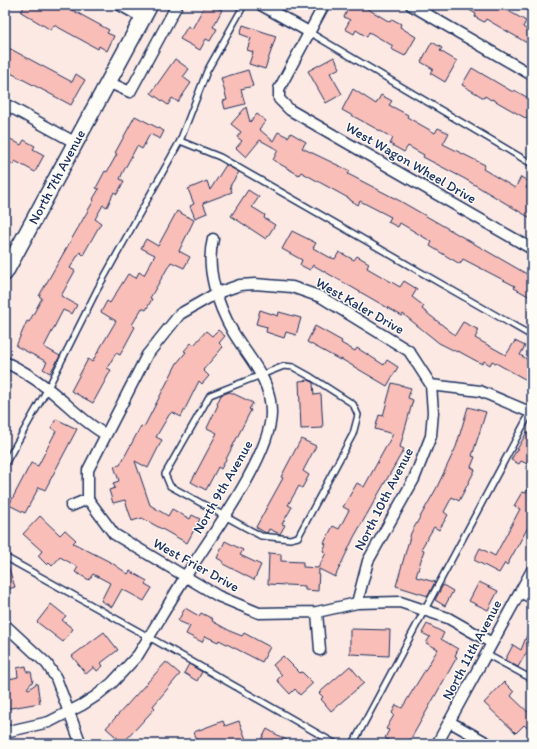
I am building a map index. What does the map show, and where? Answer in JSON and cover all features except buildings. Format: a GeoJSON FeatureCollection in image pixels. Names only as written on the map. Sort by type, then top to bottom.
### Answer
{"type":"FeatureCollection","features":[{"type":"Feature","properties":{"kind":"main road","name":"North 7th Avenue"},"geometry":{"type":"LineString","coordinates":[[5,273],[147,11]]}},
{"type":"Feature","properties":{"kind":"street"},"geometry":{"type":"LineString","coordinates":[[120,5],[147,11]]}},
{"type":"Feature","properties":{"kind":"street"},"geometry":{"type":"LineString","coordinates":[[108,82],[130,92],[177,5]]}},
{"type":"Feature","properties":{"kind":"street"},"geometry":{"type":"LineString","coordinates":[[260,5],[310,32],[324,5]]}},
{"type":"Feature","properties":{"kind":"street"},"geometry":{"type":"LineString","coordinates":[[412,5],[532,75]]}},
{"type":"Feature","properties":{"kind":"street","name":"West Wagon Wheel Drive"},"geometry":{"type":"LineString","coordinates":[[310,32],[279,89],[279,99],[290,110],[532,249]]}},
{"type":"Feature","properties":{"kind":"street"},"geometry":{"type":"LineString","coordinates":[[5,104],[76,143]]}},
{"type":"Feature","properties":{"kind":"street","name":"North 9th Avenue"},"geometry":{"type":"LineString","coordinates":[[5,732],[49,722],[96,696],[112,683],[138,655],[224,516],[256,461],[268,436],[271,412],[270,401],[262,374],[232,331],[217,293],[210,264],[210,252],[213,239]]}},
{"type":"Feature","properties":{"kind":"street","name":"West Kaler Drive"},"geometry":{"type":"LineString","coordinates":[[105,434],[147,355],[180,314],[217,293],[240,285],[255,284],[292,287],[322,298],[409,351],[432,385]]}},
{"type":"Feature","properties":{"kind":"street"},"geometry":{"type":"LineString","coordinates":[[5,362],[19,369],[48,388],[77,414],[105,434],[88,470],[88,499],[71,506]]}},
{"type":"Feature","properties":{"kind":"street"},"geometry":{"type":"LineString","coordinates":[[432,385],[480,391],[531,411]]}},
{"type":"Feature","properties":{"kind":"street","name":"North 10th Avenue"},"geometry":{"type":"LineString","coordinates":[[357,603],[368,562],[414,479],[431,436],[433,412],[432,385]]}},
{"type":"Feature","properties":{"kind":"street","name":"West Frier Drive"},"geometry":{"type":"LineString","coordinates":[[88,499],[114,534],[218,596],[259,613],[317,612],[357,603],[400,602],[425,609],[448,618],[492,643]]}},
{"type":"Feature","properties":{"kind":"street","name":"North 11th Avenue"},"geometry":{"type":"LineString","coordinates":[[437,744],[532,570]]}},
{"type":"Feature","properties":{"kind":"street"},"geometry":{"type":"LineString","coordinates":[[520,592],[532,598]]}},
{"type":"Feature","properties":{"kind":"street"},"geometry":{"type":"LineString","coordinates":[[317,612],[320,650]]}},
{"type":"Feature","properties":{"kind":"street"},"geometry":{"type":"LineString","coordinates":[[5,625],[47,664],[56,678],[81,744]]}},
{"type":"Feature","properties":{"kind":"street"},"geometry":{"type":"LineString","coordinates":[[450,722],[489,744]]}},
{"type":"Feature","properties":{"kind":"lane"},"geometry":{"type":"LineString","coordinates":[[5,464],[48,388],[97,290],[180,141],[207,71],[244,5]]}},
{"type":"Feature","properties":{"kind":"lane"},"geometry":{"type":"LineString","coordinates":[[310,32],[322,41],[532,164]]}},
{"type":"Feature","properties":{"kind":"lane"},"geometry":{"type":"LineString","coordinates":[[180,141],[220,157],[532,336]]}},
{"type":"Feature","properties":{"kind":"lane"},"geometry":{"type":"LineString","coordinates":[[284,366],[293,367],[353,404],[358,416],[353,434],[298,537],[290,539],[268,538],[224,516],[170,486],[165,474],[210,395],[284,366]]}},
{"type":"Feature","properties":{"kind":"lane"},"geometry":{"type":"LineString","coordinates":[[353,744],[531,411]]}},
{"type":"Feature","properties":{"kind":"lane"},"geometry":{"type":"LineString","coordinates":[[5,557],[336,744]]}},
{"type":"Feature","properties":{"kind":"lane"},"geometry":{"type":"LineString","coordinates":[[486,654],[532,679]]}}]}
